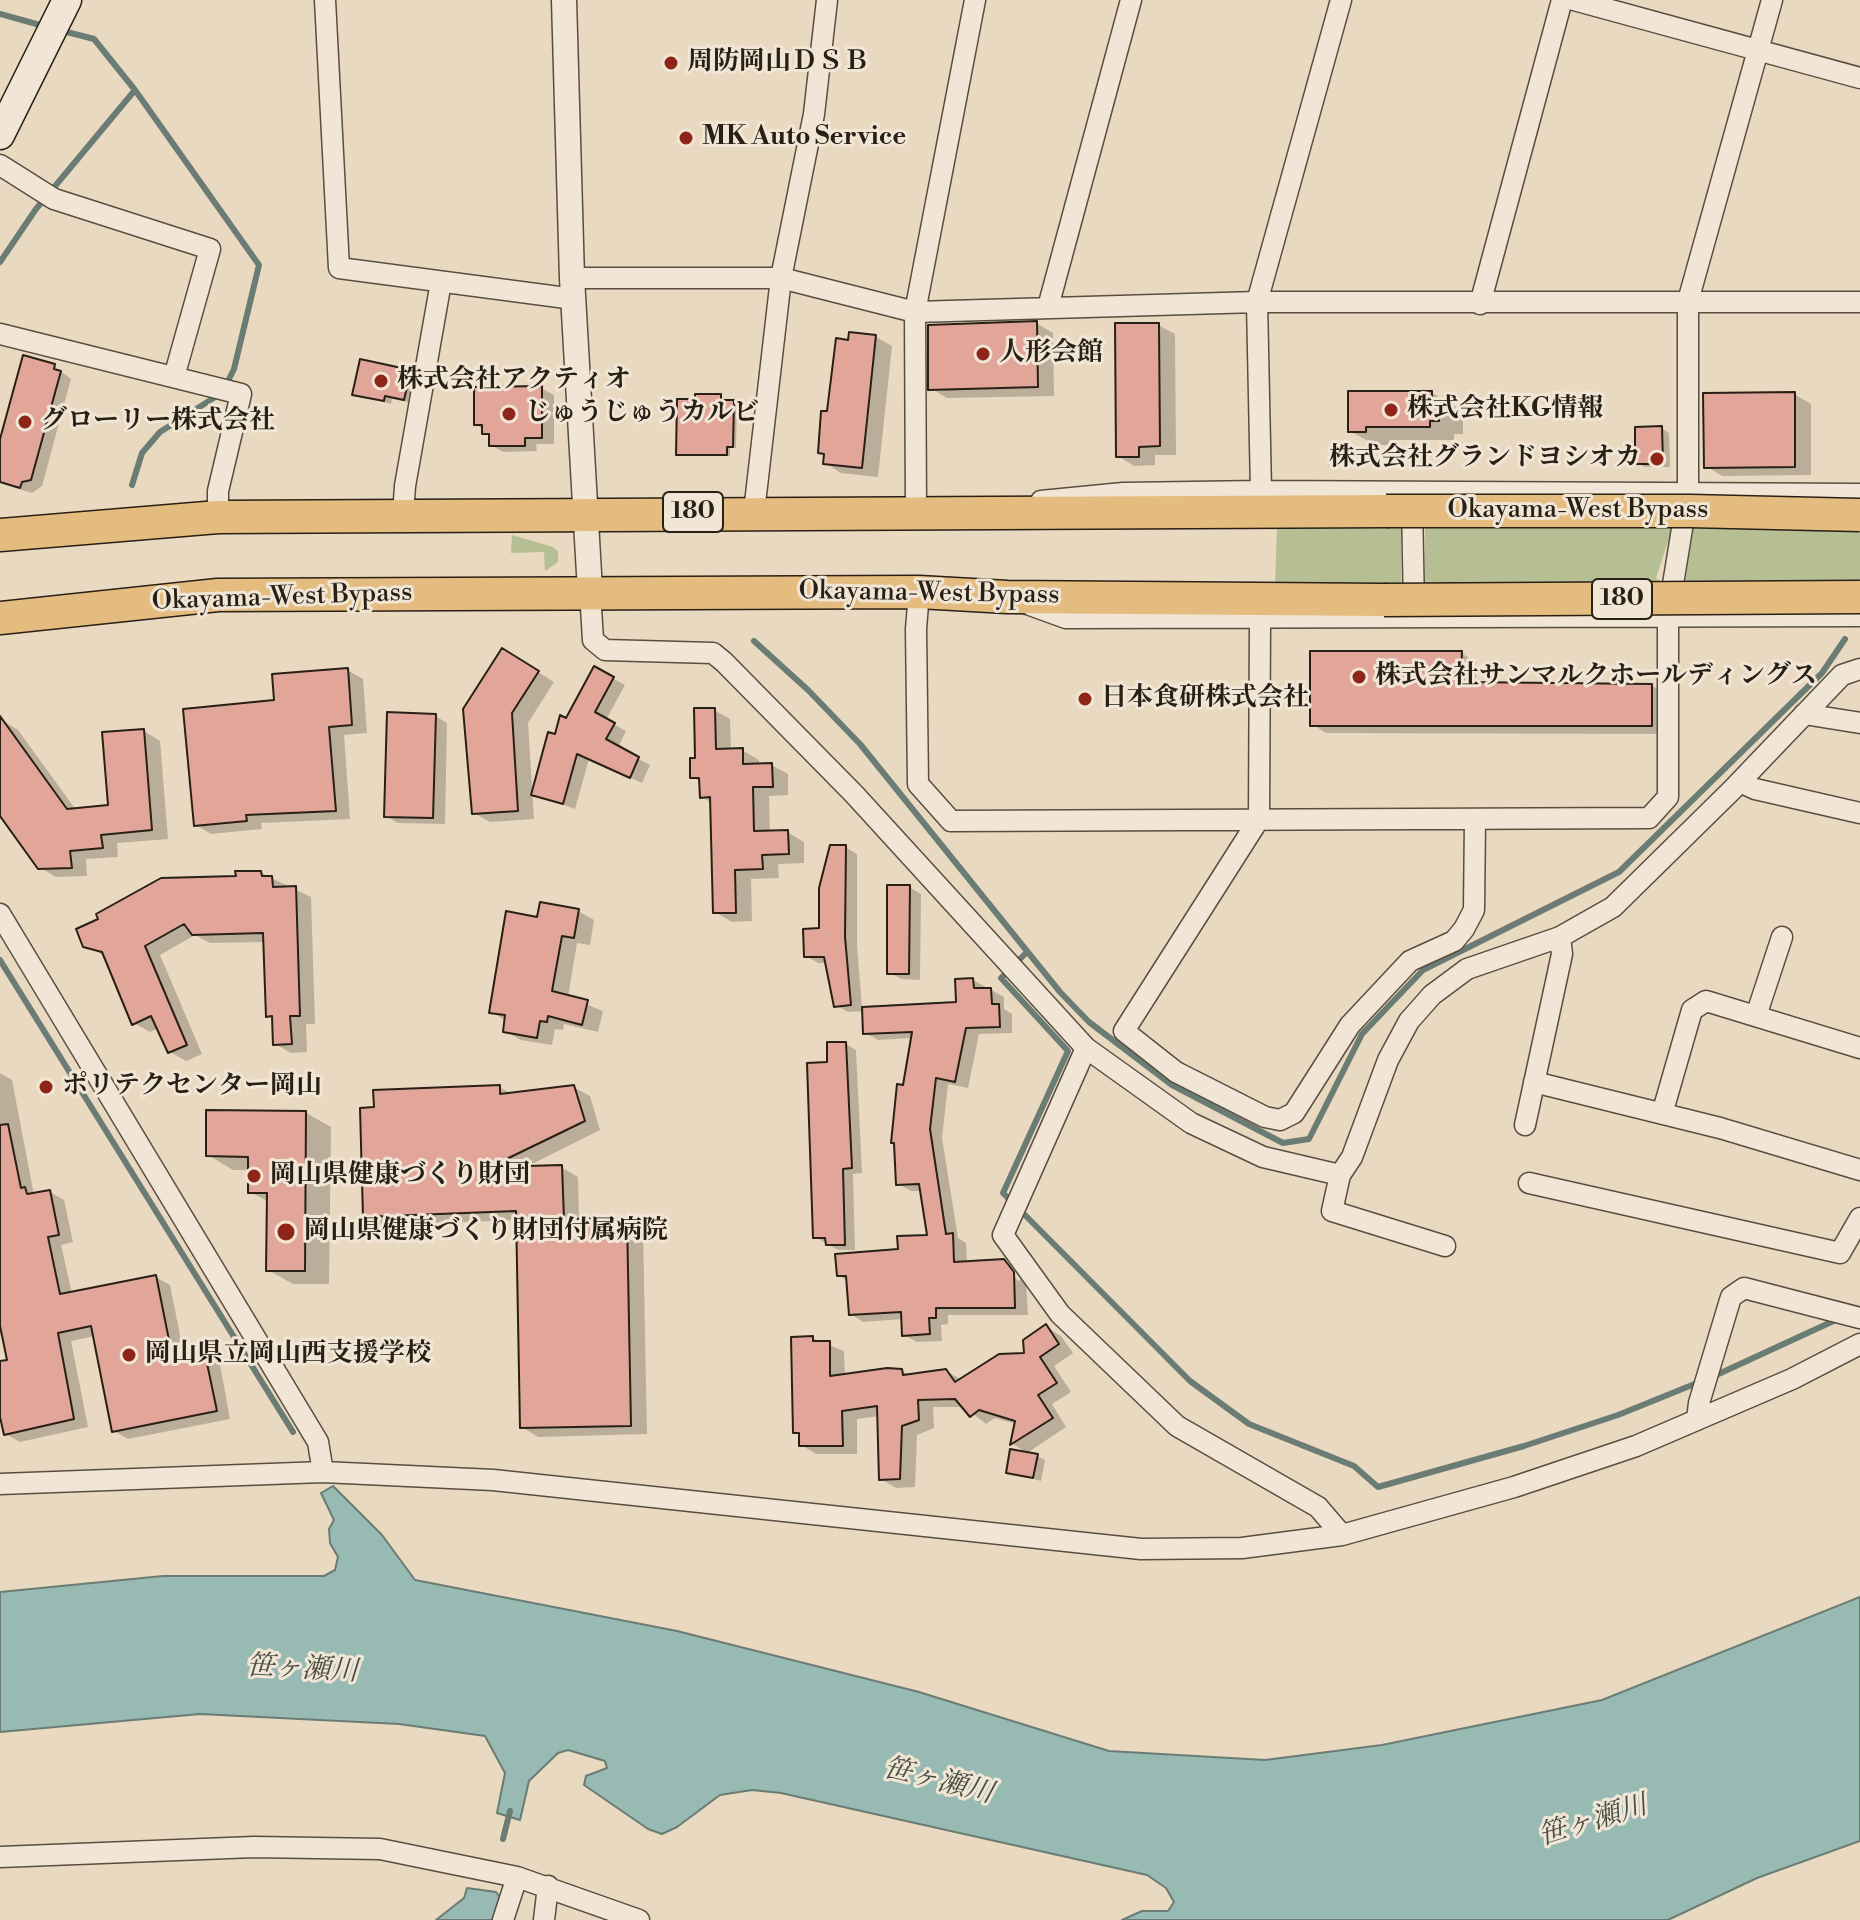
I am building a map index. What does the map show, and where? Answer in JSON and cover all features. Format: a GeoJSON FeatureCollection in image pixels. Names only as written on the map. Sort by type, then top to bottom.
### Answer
{"type":"FeatureCollection","features":[{"type":"Feature","properties":{"kind":"highway","name":"Okayama-West Bypass"},"geometry":{"type":"LineString","coordinates":[[0,535],[218,517],[585,513],[1690,511],[1860,515]]}},
{"type":"Feature","properties":{"kind":"highway","name":"Okayama-West Bypass"},"geometry":{"type":"LineString","coordinates":[[0,618],[218,595],[590,591],[919,592],[1007,597],[1384,600],[1860,597]]}},
{"type":"Feature","properties":{"kind":"main road"},"geometry":{"type":"LineString","coordinates":[[0,135],[67,0]]}},
{"type":"Feature","properties":{"kind":"street"},"geometry":{"type":"LineString","coordinates":[[325,0],[339,268],[441,282],[573,288],[781,278],[915,312],[1257,302],[1860,302]]}},
{"type":"Feature","properties":{"kind":"street"},"geometry":{"type":"LineString","coordinates":[[564,0],[573,288],[593,640],[605,650],[621,653],[713,653],[854,794],[1086,1048],[1191,1123],[1263,1157],[1340,1175]]}},
{"type":"Feature","properties":{"kind":"street"},"geometry":{"type":"LineString","coordinates":[[754,512],[781,278],[814,114],[827,0]]}},
{"type":"Feature","properties":{"kind":"street"},"geometry":{"type":"LineString","coordinates":[[916,512],[915,312],[975,0]]}},
{"type":"Feature","properties":{"kind":"street"},"geometry":{"type":"LineString","coordinates":[[1048,307],[1131,0]]}},
{"type":"Feature","properties":{"kind":"street"},"geometry":{"type":"LineString","coordinates":[[1261,491],[1257,302],[1341,0]]}},
{"type":"Feature","properties":{"kind":"street"},"geometry":{"type":"LineString","coordinates":[[1480,304],[1562,0]]}},
{"type":"Feature","properties":{"kind":"street"},"geometry":{"type":"LineString","coordinates":[[1574,0],[1860,78]]}},
{"type":"Feature","properties":{"kind":"street"},"geometry":{"type":"LineString","coordinates":[[919,592],[916,629],[918,784],[951,821],[1649,818],[1668,797],[1668,615],[1688,492],[1688,301],[1772,0]]}},
{"type":"Feature","properties":{"kind":"street"},"geometry":{"type":"LineString","coordinates":[[0,165],[48,195],[210,249],[174,377]]}},
{"type":"Feature","properties":{"kind":"street"},"geometry":{"type":"LineString","coordinates":[[403,515],[405,486],[441,282]]}},
{"type":"Feature","properties":{"kind":"street"},"geometry":{"type":"LineString","coordinates":[[0,334],[241,394],[218,491],[218,517]]}},
{"type":"Feature","properties":{"kind":"street"},"geometry":{"type":"LineString","coordinates":[[994,511],[1062,497],[1261,491],[1860,494]]}},
{"type":"Feature","properties":{"kind":"street"},"geometry":{"type":"LineString","coordinates":[[1412,491],[1414,618]]}},
{"type":"Feature","properties":{"kind":"street"},"geometry":{"type":"LineString","coordinates":[[1007,597],[1066,618],[1860,616]]}},
{"type":"Feature","properties":{"kind":"street"},"geometry":{"type":"LineString","coordinates":[[1260,619],[1259,819],[1124,1031],[1176,1072],[1265,1117],[1280,1120],[1294,1113],[1350,1025],[1410,961],[1454,941],[1464,929],[1474,910],[1475,820]]}},
{"type":"Feature","properties":{"kind":"street"},"geometry":{"type":"LineString","coordinates":[[1445,1246],[1332,1211],[1340,1175],[1352,1157],[1388,1060],[1409,1021],[1432,995],[1467,969],[1560,937],[1613,907],[1740,782],[1842,675],[1860,669]]}},
{"type":"Feature","properties":{"kind":"street"},"geometry":{"type":"LineString","coordinates":[[1804,714],[1860,723]]}},
{"type":"Feature","properties":{"kind":"street"},"geometry":{"type":"LineString","coordinates":[[1740,782],[1770,793],[1860,813]]}},
{"type":"Feature","properties":{"kind":"street"},"geometry":{"type":"LineString","coordinates":[[0,914],[318,1442],[323,1472]]}},
{"type":"Feature","properties":{"kind":"street"},"geometry":{"type":"LineString","coordinates":[[1525,1125],[1562,954],[1560,937]]}},
{"type":"Feature","properties":{"kind":"street"},"geometry":{"type":"LineString","coordinates":[[1756,1016],[1782,937]]}},
{"type":"Feature","properties":{"kind":"street"},"geometry":{"type":"LineString","coordinates":[[1662,1114],[1692,1010],[1706,1001],[1860,1048]]}},
{"type":"Feature","properties":{"kind":"street"},"geometry":{"type":"LineString","coordinates":[[1086,1048],[1003,1235],[1060,1314],[1177,1426],[1318,1507],[1342,1535]]}},
{"type":"Feature","properties":{"kind":"street"},"geometry":{"type":"LineString","coordinates":[[1534,1082],[1662,1114],[1860,1170]]}},
{"type":"Feature","properties":{"kind":"street"},"geometry":{"type":"LineString","coordinates":[[1529,1183],[1840,1253],[1860,1218]]}},
{"type":"Feature","properties":{"kind":"street"},"geometry":{"type":"LineString","coordinates":[[1697,1420],[1699,1403],[1731,1297],[1744,1288],[1860,1318]]}},
{"type":"Feature","properties":{"kind":"street"},"geometry":{"type":"LineString","coordinates":[[0,1484],[323,1472],[493,1480],[1141,1549],[1242,1548],[1342,1535],[1514,1487],[1636,1446],[1792,1379],[1860,1344]]}},
{"type":"Feature","properties":{"kind":"street"},"geometry":{"type":"LineString","coordinates":[[0,1857],[254,1847],[380,1849],[517,1877],[639,1920]]}},
{"type":"Feature","properties":{"kind":"street"},"geometry":{"type":"LineString","coordinates":[[503,1920],[517,1877]]}},
{"type":"Feature","properties":{"kind":"street"},"geometry":{"type":"LineString","coordinates":[[544,1920],[548,1886]]}},
{"type":"Feature","properties":{"kind":"green space"},"geometry":{"type":"Polygon","coordinates":[[[1674,523],[1656,578],[1663,584],[1425,585],[1425,526],[1674,523]]]}},
{"type":"Feature","properties":{"kind":"green space"},"geometry":{"type":"Polygon","coordinates":[[[1694,525],[1860,529],[1860,583],[1685,583],[1694,525]]]}},
{"type":"Feature","properties":{"kind":"green space"},"geometry":{"type":"Polygon","coordinates":[[[1277,526],[1401,527],[1401,585],[1275,586],[1277,526]]]}},
{"type":"Feature","properties":{"kind":"green space"},"geometry":{"type":"Polygon","coordinates":[[[512,535],[553,547],[558,551],[558,562],[545,571],[544,552],[511,553],[512,535]]]}},
{"type":"Feature","properties":{"kind":"water","name":"笹ヶ瀬川"},"geometry":{"type":"Polygon","coordinates":[[[333,1486],[382,1535],[415,1580],[677,1631],[919,1692],[1109,1751],[1265,1760],[1382,1745],[1602,1700],[1860,1597],[1860,1841],[1757,1878],[1668,1920],[1122,1920],[1142,1911],[1168,1911],[1174,1902],[1166,1888],[1147,1875],[781,1793],[752,1790],[720,1795],[677,1827],[662,1834],[648,1829],[584,1785],[586,1776],[607,1768],[605,1761],[568,1750],[558,1753],[529,1781],[520,1820],[497,1813],[505,1773],[485,1736],[399,1724],[200,1714],[0,1732],[0,1592],[163,1576],[324,1576],[335,1570],[338,1557],[330,1543],[329,1529],[334,1520],[321,1493],[333,1486]]]}},
{"type":"Feature","properties":{"kind":"water"},"geometry":{"type":"Polygon","coordinates":[[[467,1888],[496,1892],[503,1901],[496,1920],[436,1920],[464,1898],[467,1888]]]}},
{"type":"Feature","properties":{"kind":"building"},"geometry":{"type":"Polygon","coordinates":[[[1037,321],[1038,387],[928,390],[928,325],[1037,321]]]}},
{"type":"Feature","properties":{"kind":"building"},"geometry":{"type":"Polygon","coordinates":[[[1115,323],[1159,323],[1160,446],[1139,447],[1139,457],[1116,457],[1115,323]]]}},
{"type":"Feature","properties":{"kind":"building"},"geometry":{"type":"Polygon","coordinates":[[[849,332],[876,335],[862,468],[823,464],[824,454],[818,453],[821,411],[827,411],[836,338],[848,340],[849,332]]]}},
{"type":"Feature","properties":{"kind":"building"},"geometry":{"type":"Polygon","coordinates":[[[23,355],[55,364],[54,369],[61,371],[31,480],[22,482],[20,488],[0,482],[0,439],[23,355]]]}},
{"type":"Feature","properties":{"kind":"building"},"geometry":{"type":"Polygon","coordinates":[[[360,359],[411,370],[404,400],[385,396],[384,401],[352,395],[360,359]]]}},
{"type":"Feature","properties":{"kind":"building"},"geometry":{"type":"Polygon","coordinates":[[[542,386],[542,438],[525,438],[525,446],[489,446],[489,434],[482,434],[482,425],[474,425],[474,387],[542,386]]]}},
{"type":"Feature","properties":{"kind":"building"},"geometry":{"type":"Polygon","coordinates":[[[1348,391],[1432,391],[1432,402],[1439,402],[1439,421],[1430,421],[1430,427],[1366,427],[1366,432],[1348,432],[1348,391]]]}},
{"type":"Feature","properties":{"kind":"building"},"geometry":{"type":"Polygon","coordinates":[[[1795,392],[1795,467],[1704,468],[1703,393],[1795,392]]]}},
{"type":"Feature","properties":{"kind":"building"},"geometry":{"type":"Polygon","coordinates":[[[695,394],[721,394],[721,400],[734,400],[733,447],[727,447],[727,455],[676,455],[677,399],[695,399],[695,394]]]}},
{"type":"Feature","properties":{"kind":"building"},"geometry":{"type":"Polygon","coordinates":[[[1662,426],[1663,464],[1635,464],[1635,427],[1662,426]]]}},
{"type":"Feature","properties":{"kind":"building"},"geometry":{"type":"Polygon","coordinates":[[[502,648],[539,671],[512,713],[518,811],[472,814],[463,709],[502,648]]]}},
{"type":"Feature","properties":{"kind":"building"},"geometry":{"type":"Polygon","coordinates":[[[1310,651],[1462,651],[1461,682],[1652,684],[1652,726],[1310,726],[1310,651]]]}},
{"type":"Feature","properties":{"kind":"building"},"geometry":{"type":"Polygon","coordinates":[[[594,666],[614,677],[595,712],[615,723],[606,739],[639,757],[630,778],[577,754],[563,804],[531,795],[548,732],[555,734],[560,715],[566,718],[594,666]]]}},
{"type":"Feature","properties":{"kind":"building"},"geometry":{"type":"Polygon","coordinates":[[[348,668],[352,725],[329,727],[336,811],[246,815],[247,821],[194,826],[183,709],[274,700],[272,674],[348,668]]]}},
{"type":"Feature","properties":{"kind":"building"},"geometry":{"type":"Polygon","coordinates":[[[694,708],[715,708],[716,749],[743,748],[743,764],[772,763],[773,787],[753,787],[754,831],[788,830],[789,854],[762,855],[763,869],[735,870],[736,913],[713,913],[710,797],[700,798],[699,778],[690,778],[690,758],[695,758],[694,708]]]}},
{"type":"Feature","properties":{"kind":"building"},"geometry":{"type":"Polygon","coordinates":[[[387,712],[436,714],[433,818],[384,817],[387,712]]]}},
{"type":"Feature","properties":{"kind":"building"},"geometry":{"type":"Polygon","coordinates":[[[0,716],[67,809],[108,805],[102,732],[144,729],[152,830],[101,835],[103,848],[70,851],[72,868],[38,869],[0,816],[0,716]]]}},
{"type":"Feature","properties":{"kind":"building"},"geometry":{"type":"Polygon","coordinates":[[[830,845],[846,845],[845,937],[851,1005],[834,1007],[824,957],[804,957],[803,929],[819,928],[819,888],[830,845]]]}},
{"type":"Feature","properties":{"kind":"building"},"geometry":{"type":"Polygon","coordinates":[[[235,871],[261,871],[262,876],[272,876],[273,887],[296,886],[300,1016],[290,1016],[292,1044],[273,1045],[272,1016],[266,1017],[263,933],[192,935],[184,924],[145,946],[187,1045],[168,1053],[151,1016],[132,1025],[102,952],[83,947],[76,929],[98,919],[96,914],[161,878],[236,876],[235,871]]]}},
{"type":"Feature","properties":{"kind":"building"},"geometry":{"type":"Polygon","coordinates":[[[887,885],[910,885],[909,974],[887,974],[887,885]]]}},
{"type":"Feature","properties":{"kind":"building"},"geometry":{"type":"Polygon","coordinates":[[[540,902],[579,909],[574,938],[562,936],[552,991],[588,1000],[582,1025],[548,1016],[547,1022],[540,1021],[537,1038],[503,1032],[505,1015],[489,1013],[506,911],[537,917],[540,902]]]}},
{"type":"Feature","properties":{"kind":"building"},"geometry":{"type":"Polygon","coordinates":[[[973,978],[974,988],[991,988],[992,1004],[999,1004],[1000,1027],[966,1028],[955,1082],[936,1078],[930,1129],[946,1234],[953,1233],[954,1262],[1004,1259],[1014,1272],[1015,1308],[936,1308],[936,1318],[929,1318],[930,1334],[902,1336],[901,1312],[849,1315],[846,1276],[837,1276],[835,1254],[898,1249],[897,1236],[927,1235],[919,1184],[896,1185],[894,1143],[891,1143],[897,1084],[903,1085],[912,1032],[863,1034],[862,1007],[956,1002],[955,979],[973,978]]]}},
{"type":"Feature","properties":{"kind":"building"},"geometry":{"type":"Polygon","coordinates":[[[827,1042],[846,1042],[852,1168],[843,1169],[845,1245],[826,1245],[825,1238],[813,1238],[807,1063],[827,1062],[827,1042]]]}},
{"type":"Feature","properties":{"kind":"building"},"geometry":{"type":"Polygon","coordinates":[[[500,1085],[500,1094],[574,1085],[585,1121],[490,1167],[562,1165],[564,1219],[627,1218],[631,1426],[520,1428],[516,1211],[363,1217],[360,1108],[374,1107],[373,1090],[500,1085]]]}},
{"type":"Feature","properties":{"kind":"building","name":"岡山県健康づくり財団付属病院"},"geometry":{"type":"Polygon","coordinates":[[[206,1110],[306,1111],[305,1271],[266,1271],[267,1193],[248,1193],[248,1157],[206,1156],[206,1110]]]}},
{"type":"Feature","properties":{"kind":"building"},"geometry":{"type":"Polygon","coordinates":[[[8,1124],[21,1188],[25,1187],[27,1194],[50,1190],[59,1235],[48,1237],[60,1294],[156,1275],[172,1355],[204,1349],[217,1411],[112,1432],[91,1326],[58,1333],[74,1419],[4,1435],[0,1417],[0,1361],[7,1360],[0,1326],[0,1125],[8,1124]]]}},
{"type":"Feature","properties":{"kind":"building"},"geometry":{"type":"Polygon","coordinates":[[[1046,1324],[1059,1344],[1040,1357],[1057,1383],[1038,1395],[1053,1418],[1010,1445],[1015,1421],[979,1410],[970,1417],[955,1399],[918,1400],[919,1420],[902,1426],[900,1479],[879,1480],[877,1406],[842,1411],[843,1446],[799,1446],[799,1433],[793,1433],[791,1337],[813,1336],[813,1341],[830,1341],[830,1376],[887,1368],[902,1369],[903,1375],[946,1369],[955,1382],[999,1354],[1024,1353],[1023,1340],[1046,1324]]]}},
{"type":"Feature","properties":{"kind":"building"},"geometry":{"type":"Polygon","coordinates":[[[1010,1449],[1038,1454],[1033,1478],[1006,1473],[1010,1449]]]}},
{"type":"Feature","properties":{"kind":"waterway"},"geometry":{"type":"LineString","coordinates":[[0,14],[40,25]]}},
{"type":"Feature","properties":{"kind":"waterway"},"geometry":{"type":"LineString","coordinates":[[63,31],[94,39],[135,90],[259,265],[234,369],[226,385]]}},
{"type":"Feature","properties":{"kind":"waterway"},"geometry":{"type":"LineString","coordinates":[[0,262],[36,209],[135,90]]}},
{"type":"Feature","properties":{"kind":"waterway"},"geometry":{"type":"LineString","coordinates":[[132,485],[142,453],[160,432],[220,394]]}},
{"type":"Feature","properties":{"kind":"waterway"},"geometry":{"type":"LineString","coordinates":[[754,641],[808,690],[860,744],[1060,992],[1089,1022],[1172,1085],[1283,1143],[1309,1139],[1362,1034],[1423,970],[1619,872],[1822,673],[1845,639]]}},
{"type":"Feature","properties":{"kind":"waterway"},"geometry":{"type":"LineString","coordinates":[[1012,1202],[1003,1193],[1068,1051],[1001,978],[1027,952]]}},
{"type":"Feature","properties":{"kind":"waterway"},"geometry":{"type":"LineString","coordinates":[[0,960],[293,1432]]}},
{"type":"Feature","properties":{"kind":"waterway"},"geometry":{"type":"LineString","coordinates":[[1020,1210],[1190,1381],[1249,1424],[1354,1466],[1378,1487],[1524,1446],[1618,1415],[1702,1381]]}},
{"type":"Feature","properties":{"kind":"waterway"},"geometry":{"type":"LineString","coordinates":[[1712,1377],[1840,1318]]}},
{"type":"Feature","properties":{"kind":"waterway"},"geometry":{"type":"LineString","coordinates":[[503,1839],[510,1811]]}},
{"type":"Feature","properties":{"kind":"place","name":"周防岡山ＤＳＢ"},"geometry":{"type":"Point","coordinates":[671,63]}},
{"type":"Feature","properties":{"kind":"place","name":"MK Auto Service"},"geometry":{"type":"Point","coordinates":[686,138]}},
{"type":"Feature","properties":{"kind":"place","name":"人形会館"},"geometry":{"type":"Point","coordinates":[983,354]}},
{"type":"Feature","properties":{"kind":"place","name":"株式会社アクティオ"},"geometry":{"type":"Point","coordinates":[381,381]}},
{"type":"Feature","properties":{"kind":"place","name":"株式会社KG情報"},"geometry":{"type":"Point","coordinates":[1391,410]}},
{"type":"Feature","properties":{"kind":"place","name":"じゅうじゅうカルビ"},"geometry":{"type":"Point","coordinates":[509,414]}},
{"type":"Feature","properties":{"kind":"place","name":"グローリー株式会社"},"geometry":{"type":"Point","coordinates":[25,422]}},
{"type":"Feature","properties":{"kind":"place","name":"株式会社グランドヨシオカ"},"geometry":{"type":"Point","coordinates":[1657,459]}},
{"type":"Feature","properties":{"kind":"place","name":"株式会社サンマルクホールディングス"},"geometry":{"type":"Point","coordinates":[1359,677]}},
{"type":"Feature","properties":{"kind":"place","name":"日本食研株式会社"},"geometry":{"type":"Point","coordinates":[1085,699]}},
{"type":"Feature","properties":{"kind":"place","name":"ポリテクセンター岡山"},"geometry":{"type":"Point","coordinates":[46,1087]}},
{"type":"Feature","properties":{"kind":"place","name":"岡山県健康づくり財団"},"geometry":{"type":"Point","coordinates":[254,1176]}},
{"type":"Feature","properties":{"kind":"place","name":"岡山県健康づくり財団付属病院"},"geometry":{"type":"Point","coordinates":[286,1232]}},
{"type":"Feature","properties":{"kind":"place","name":"岡山県立岡山西支援学校"},"geometry":{"type":"Point","coordinates":[129,1355]}}]}
